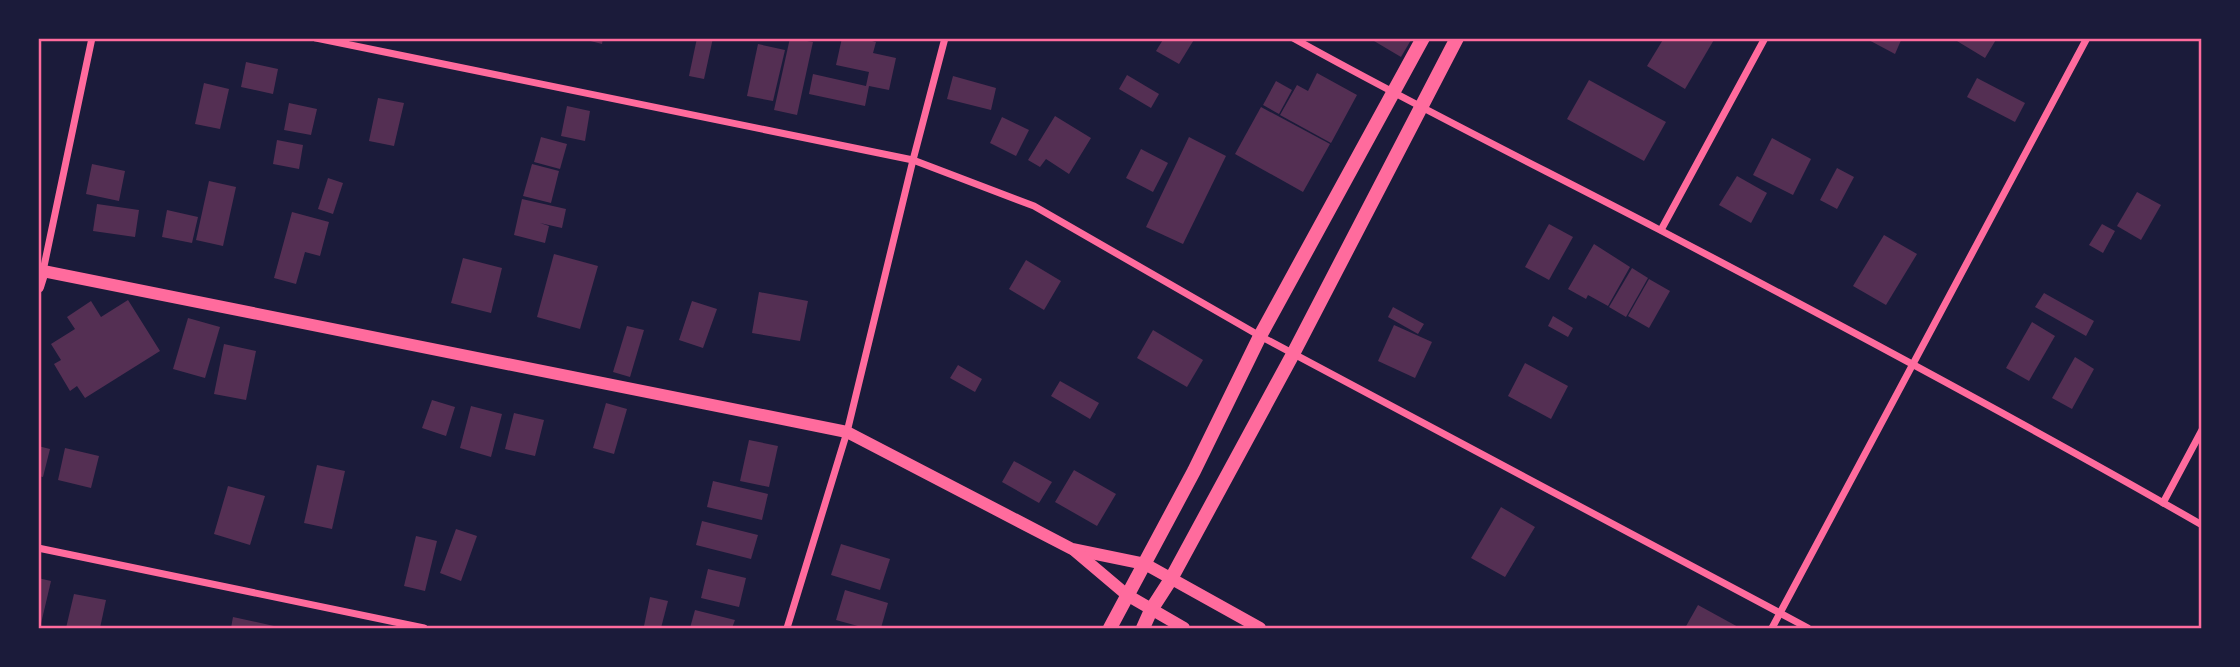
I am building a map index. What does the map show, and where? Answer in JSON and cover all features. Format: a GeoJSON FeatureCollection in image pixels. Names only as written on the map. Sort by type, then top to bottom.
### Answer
{"type":"FeatureCollection","features":[{"type":"Feature","properties":{"kind":"main road"},"geometry":{"type":"LineString","coordinates":[[1110,628],[1194,471],[1260,336],[1423,38]]}},
{"type":"Feature","properties":{"kind":"main road"},"geometry":{"type":"LineString","coordinates":[[1143,628],[1293,354],[1457,38]]}},
{"type":"Feature","properties":{"kind":"street"},"geometry":{"type":"LineString","coordinates":[[38,287],[92,38]]}},
{"type":"Feature","properties":{"kind":"street"},"geometry":{"type":"LineString","coordinates":[[316,38],[913,160],[1034,206],[1293,354],[1808,628]]}},
{"type":"Feature","properties":{"kind":"street"},"geometry":{"type":"LineString","coordinates":[[787,628],[847,432],[945,38]]}},
{"type":"Feature","properties":{"kind":"street"},"geometry":{"type":"LineString","coordinates":[[1293,38],[1393,93],[1661,230],[2202,525]]}},
{"type":"Feature","properties":{"kind":"street"},"geometry":{"type":"LineString","coordinates":[[1661,230],[1765,38]]}},
{"type":"Feature","properties":{"kind":"street"},"geometry":{"type":"LineString","coordinates":[[1772,628],[2087,38]]}},
{"type":"Feature","properties":{"kind":"street"},"geometry":{"type":"LineString","coordinates":[[41,270],[847,432],[1072,549],[1127,595],[1184,628]]}},
{"type":"Feature","properties":{"kind":"street"},"geometry":{"type":"LineString","coordinates":[[2163,503],[2202,430]]}},
{"type":"Feature","properties":{"kind":"street"},"geometry":{"type":"LineString","coordinates":[[38,548],[424,628]]}},
{"type":"Feature","properties":{"kind":"street"},"geometry":{"type":"LineString","coordinates":[[1072,549],[1145,564],[1260,628]]}},
{"type":"Feature","properties":{"kind":"building"},"geometry":{"type":"Polygon","coordinates":[[[579,38],[603,38],[602,44],[579,38]]]}},
{"type":"Feature","properties":{"kind":"building"},"geometry":{"type":"Polygon","coordinates":[[[697,38],[713,38],[704,79],[689,76],[697,38]]]}},
{"type":"Feature","properties":{"kind":"building"},"geometry":{"type":"Polygon","coordinates":[[[790,38],[813,42],[797,115],[774,110],[790,38]]]}},
{"type":"Feature","properties":{"kind":"building"},"geometry":{"type":"Polygon","coordinates":[[[842,38],[860,38],[876,42],[873,53],[896,58],[889,90],[869,86],[865,106],[809,94],[813,74],[866,86],[869,72],[836,65],[842,38]]]}},
{"type":"Feature","properties":{"kind":"building"},"geometry":{"type":"Polygon","coordinates":[[[1164,38],[1195,38],[1179,64],[1156,51],[1164,38]]]}},
{"type":"Feature","properties":{"kind":"building"},"geometry":{"type":"Polygon","coordinates":[[[1369,38],[1408,38],[1411,40],[1401,57],[1369,38]]]}},
{"type":"Feature","properties":{"kind":"building"},"geometry":{"type":"Polygon","coordinates":[[[1664,38],[1715,38],[1685,89],[1647,66],[1664,38]]]}},
{"type":"Feature","properties":{"kind":"building"},"geometry":{"type":"Polygon","coordinates":[[[1865,38],[1902,38],[1895,54],[1865,38]]]}},
{"type":"Feature","properties":{"kind":"building"},"geometry":{"type":"Polygon","coordinates":[[[1952,38],[1997,38],[1985,58],[1952,38]]]}},
{"type":"Feature","properties":{"kind":"building"},"geometry":{"type":"Polygon","coordinates":[[[758,44],[785,50],[773,101],[747,96],[758,44]]]}},
{"type":"Feature","properties":{"kind":"building"},"geometry":{"type":"Polygon","coordinates":[[[246,62],[278,69],[273,94],[241,87],[246,62]]]}},
{"type":"Feature","properties":{"kind":"building"},"geometry":{"type":"Polygon","coordinates":[[[1317,73],[1357,95],[1331,143],[1280,115],[1297,85],[1308,91],[1317,73]]]}},
{"type":"Feature","properties":{"kind":"building"},"geometry":{"type":"Polygon","coordinates":[[[1127,75],[1159,94],[1151,108],[1119,89],[1127,75]]]}},
{"type":"Feature","properties":{"kind":"building"},"geometry":{"type":"Polygon","coordinates":[[[953,76],[996,88],[991,110],[947,99],[953,76]]]}},
{"type":"Feature","properties":{"kind":"building"},"geometry":{"type":"Polygon","coordinates":[[[1977,78],[2025,103],[2015,122],[1967,97],[1977,78]]]}},
{"type":"Feature","properties":{"kind":"building"},"geometry":{"type":"Polygon","coordinates":[[[1589,80],[1666,122],[1644,161],[1567,119],[1589,80]]]}},
{"type":"Feature","properties":{"kind":"building"},"geometry":{"type":"Polygon","coordinates":[[[1276,81],[1292,90],[1279,114],[1263,105],[1276,81]]]}},
{"type":"Feature","properties":{"kind":"building"},"geometry":{"type":"Polygon","coordinates":[[[204,83],[229,89],[220,129],[195,124],[204,83]]]}},
{"type":"Feature","properties":{"kind":"building"},"geometry":{"type":"Polygon","coordinates":[[[378,98],[404,103],[394,146],[369,141],[378,98]]]}},
{"type":"Feature","properties":{"kind":"building"},"geometry":{"type":"Polygon","coordinates":[[[289,103],[317,109],[311,135],[284,130],[289,103]]]}},
{"type":"Feature","properties":{"kind":"building"},"geometry":{"type":"Polygon","coordinates":[[[567,106],[590,111],[585,141],[561,136],[567,106]]]}},
{"type":"Feature","properties":{"kind":"building"},"geometry":{"type":"Polygon","coordinates":[[[1261,107],[1330,144],[1303,192],[1235,154],[1261,107]]]}},
{"type":"Feature","properties":{"kind":"building"},"geometry":{"type":"Polygon","coordinates":[[[1055,116],[1091,138],[1069,174],[1046,159],[1040,167],[1028,160],[1055,116]]]}},
{"type":"Feature","properties":{"kind":"building"},"geometry":{"type":"Polygon","coordinates":[[[1002,117],[1029,130],[1016,156],[990,143],[1002,117]]]}},
{"type":"Feature","properties":{"kind":"building"},"geometry":{"type":"Polygon","coordinates":[[[541,137],[567,144],[560,169],[534,162],[541,137]]]}},
{"type":"Feature","properties":{"kind":"building"},"geometry":{"type":"Polygon","coordinates":[[[1189,137],[1226,156],[1183,244],[1146,227],[1189,137]]]}},
{"type":"Feature","properties":{"kind":"building"},"geometry":{"type":"Polygon","coordinates":[[[1772,138],[1811,159],[1793,195],[1753,175],[1772,138]]]}},
{"type":"Feature","properties":{"kind":"building"},"geometry":{"type":"Polygon","coordinates":[[[277,140],[303,145],[299,169],[273,164],[277,140]]]}},
{"type":"Feature","properties":{"kind":"building"},"geometry":{"type":"Polygon","coordinates":[[[1141,149],[1168,163],[1153,192],[1126,178],[1141,149]]]}},
{"type":"Feature","properties":{"kind":"building"},"geometry":{"type":"Polygon","coordinates":[[[92,164],[125,171],[119,201],[86,194],[92,164]]]}},
{"type":"Feature","properties":{"kind":"building"},"geometry":{"type":"Polygon","coordinates":[[[532,164],[559,171],[551,203],[523,196],[532,164]]]}},
{"type":"Feature","properties":{"kind":"building"},"geometry":{"type":"Polygon","coordinates":[[[1837,168],[1854,177],[1837,209],[1820,200],[1837,168]]]}},
{"type":"Feature","properties":{"kind":"building"},"geometry":{"type":"Polygon","coordinates":[[[1737,176],[1767,193],[1751,223],[1719,205],[1737,176]]]}},
{"type":"Feature","properties":{"kind":"building"},"geometry":{"type":"Polygon","coordinates":[[[328,178],[343,183],[333,214],[318,209],[328,178]]]}},
{"type":"Feature","properties":{"kind":"building"},"geometry":{"type":"Polygon","coordinates":[[[209,181],[236,187],[223,246],[196,240],[209,181]]]}},
{"type":"Feature","properties":{"kind":"building"},"geometry":{"type":"Polygon","coordinates":[[[2137,192],[2161,205],[2141,240],[2117,226],[2137,192]]]}},
{"type":"Feature","properties":{"kind":"building"},"geometry":{"type":"Polygon","coordinates":[[[522,199],[566,209],[562,228],[540,223],[549,226],[545,243],[514,235],[522,199]]]}},
{"type":"Feature","properties":{"kind":"building"},"geometry":{"type":"Polygon","coordinates":[[[97,204],[139,210],[135,237],[93,231],[97,204]]]}},
{"type":"Feature","properties":{"kind":"building"},"geometry":{"type":"Polygon","coordinates":[[[167,210],[198,217],[192,243],[162,237],[167,210]]]}},
{"type":"Feature","properties":{"kind":"building"},"geometry":{"type":"Polygon","coordinates":[[[292,212],[329,222],[320,256],[305,252],[296,284],[274,278],[292,212]]]}},
{"type":"Feature","properties":{"kind":"building"},"geometry":{"type":"Polygon","coordinates":[[[1549,224],[1573,237],[1549,280],[1525,267],[1549,224]]]}},
{"type":"Feature","properties":{"kind":"building"},"geometry":{"type":"Polygon","coordinates":[[[2102,224],[2115,231],[2103,253],[2089,245],[2102,224]]]}},
{"type":"Feature","properties":{"kind":"building"},"geometry":{"type":"Polygon","coordinates":[[[1884,235],[1917,254],[1886,305],[1853,286],[1884,235]]]}},
{"type":"Feature","properties":{"kind":"building"},"geometry":{"type":"Polygon","coordinates":[[[1594,244],[1630,267],[1608,306],[1588,295],[1586,299],[1568,289],[1594,244]]]}},
{"type":"Feature","properties":{"kind":"building"},"geometry":{"type":"Polygon","coordinates":[[[554,254],[598,266],[580,329],[537,317],[554,254]]]}},
{"type":"Feature","properties":{"kind":"building"},"geometry":{"type":"Polygon","coordinates":[[[463,258],[502,268],[491,313],[451,303],[463,258]]]}},
{"type":"Feature","properties":{"kind":"building"},"geometry":{"type":"Polygon","coordinates":[[[1026,260],[1061,281],[1044,310],[1009,289],[1026,260]]]}},
{"type":"Feature","properties":{"kind":"building"},"geometry":{"type":"Polygon","coordinates":[[[1632,268],[1648,278],[1626,317],[1609,307],[1632,268]]]}},
{"type":"Feature","properties":{"kind":"building"},"geometry":{"type":"Polygon","coordinates":[[[1649,279],[1670,291],[1649,328],[1628,316],[1649,279]]]}},
{"type":"Feature","properties":{"kind":"building"},"geometry":{"type":"Polygon","coordinates":[[[759,292],[808,301],[800,341],[752,333],[759,292]]]}},
{"type":"Feature","properties":{"kind":"building"},"geometry":{"type":"Polygon","coordinates":[[[2044,293],[2094,321],[2086,336],[2035,307],[2044,293]]]}},
{"type":"Feature","properties":{"kind":"building"},"geometry":{"type":"Polygon","coordinates":[[[128,300],[160,351],[85,398],[77,386],[70,391],[54,364],[61,360],[51,344],[75,329],[67,317],[91,301],[101,317],[128,300]]]}},
{"type":"Feature","properties":{"kind":"building"},"geometry":{"type":"Polygon","coordinates":[[[692,301],[717,309],[703,348],[679,340],[692,301]]]}},
{"type":"Feature","properties":{"kind":"building"},"geometry":{"type":"Polygon","coordinates":[[[1393,307],[1424,324],[1418,334],[1388,317],[1393,307]]]}},
{"type":"Feature","properties":{"kind":"building"},"geometry":{"type":"Polygon","coordinates":[[[1553,316],[1573,328],[1568,337],[1548,326],[1553,316]]]}},
{"type":"Feature","properties":{"kind":"building"},"geometry":{"type":"Polygon","coordinates":[[[188,318],[220,327],[205,378],[173,369],[188,318]]]}},
{"type":"Feature","properties":{"kind":"building"},"geometry":{"type":"Polygon","coordinates":[[[2032,322],[2055,336],[2029,381],[2006,368],[2032,322]]]}},
{"type":"Feature","properties":{"kind":"building"},"geometry":{"type":"Polygon","coordinates":[[[1394,325],[1432,342],[1415,378],[1378,361],[1394,325]]]}},
{"type":"Feature","properties":{"kind":"building"},"geometry":{"type":"Polygon","coordinates":[[[627,326],[644,330],[630,377],[613,372],[627,326]]]}},
{"type":"Feature","properties":{"kind":"building"},"geometry":{"type":"Polygon","coordinates":[[[1153,330],[1203,360],[1187,387],[1137,358],[1153,330]]]}},
{"type":"Feature","properties":{"kind":"building"},"geometry":{"type":"Polygon","coordinates":[[[224,344],[256,351],[246,400],[214,394],[224,344]]]}},
{"type":"Feature","properties":{"kind":"building"},"geometry":{"type":"Polygon","coordinates":[[[2075,357],[2094,369],[2072,409],[2052,398],[2075,357]]]}},
{"type":"Feature","properties":{"kind":"building"},"geometry":{"type":"Polygon","coordinates":[[[1525,363],[1568,386],[1551,419],[1508,396],[1525,363]]]}},
{"type":"Feature","properties":{"kind":"building"},"geometry":{"type":"Polygon","coordinates":[[[958,365],[982,379],[975,392],[950,378],[958,365]]]}},
{"type":"Feature","properties":{"kind":"building"},"geometry":{"type":"Polygon","coordinates":[[[1060,381],[1099,403],[1090,419],[1051,396],[1060,381]]]}},
{"type":"Feature","properties":{"kind":"building"},"geometry":{"type":"Polygon","coordinates":[[[432,400],[455,407],[446,436],[422,428],[432,400]]]}},
{"type":"Feature","properties":{"kind":"building"},"geometry":{"type":"Polygon","coordinates":[[[606,403],[627,409],[614,454],[593,448],[606,403]]]}},
{"type":"Feature","properties":{"kind":"building"},"geometry":{"type":"Polygon","coordinates":[[[471,406],[502,414],[491,457],[460,448],[471,406]]]}},
{"type":"Feature","properties":{"kind":"building"},"geometry":{"type":"Polygon","coordinates":[[[514,413],[544,420],[535,456],[505,449],[514,413]]]}},
{"type":"Feature","properties":{"kind":"building"},"geometry":{"type":"Polygon","coordinates":[[[749,440],[778,446],[769,487],[740,481],[749,440]]]}},
{"type":"Feature","properties":{"kind":"building"},"geometry":{"type":"Polygon","coordinates":[[[38,446],[50,449],[43,477],[38,476],[38,446]]]}},
{"type":"Feature","properties":{"kind":"building"},"geometry":{"type":"Polygon","coordinates":[[[65,448],[99,456],[91,488],[58,480],[65,448]]]}},
{"type":"Feature","properties":{"kind":"building"},"geometry":{"type":"Polygon","coordinates":[[[1014,461],[1052,482],[1039,503],[1002,482],[1014,461]]]}},
{"type":"Feature","properties":{"kind":"building"},"geometry":{"type":"Polygon","coordinates":[[[317,465],[345,471],[332,529],[304,523],[317,465]]]}},
{"type":"Feature","properties":{"kind":"building"},"geometry":{"type":"Polygon","coordinates":[[[1074,470],[1116,494],[1097,526],[1055,502],[1074,470]]]}},
{"type":"Feature","properties":{"kind":"building"},"geometry":{"type":"Polygon","coordinates":[[[713,481],[768,494],[762,520],[707,507],[713,481]]]}},
{"type":"Feature","properties":{"kind":"building"},"geometry":{"type":"Polygon","coordinates":[[[228,486],[265,496],[250,545],[214,534],[228,486]]]}},
{"type":"Feature","properties":{"kind":"building"},"geometry":{"type":"Polygon","coordinates":[[[1501,507],[1535,527],[1505,577],[1471,558],[1501,507]]]}},
{"type":"Feature","properties":{"kind":"building"},"geometry":{"type":"Polygon","coordinates":[[[702,521],[758,535],[751,559],[696,545],[702,521]]]}},
{"type":"Feature","properties":{"kind":"building"},"geometry":{"type":"Polygon","coordinates":[[[456,529],[477,536],[461,581],[440,573],[456,529]]]}},
{"type":"Feature","properties":{"kind":"building"},"geometry":{"type":"Polygon","coordinates":[[[416,536],[437,541],[425,591],[404,586],[416,536]]]}},
{"type":"Feature","properties":{"kind":"building"},"geometry":{"type":"Polygon","coordinates":[[[841,544],[890,559],[880,590],[831,575],[841,544]]]}},
{"type":"Feature","properties":{"kind":"building"},"geometry":{"type":"Polygon","coordinates":[[[708,569],[746,578],[739,607],[701,598],[708,569]]]}},
{"type":"Feature","properties":{"kind":"building"},"geometry":{"type":"Polygon","coordinates":[[[38,578],[51,581],[40,628],[38,628],[38,578]]]}},
{"type":"Feature","properties":{"kind":"building"},"geometry":{"type":"Polygon","coordinates":[[[845,590],[888,603],[881,628],[865,628],[836,620],[845,590]]]}},
{"type":"Feature","properties":{"kind":"building"},"geometry":{"type":"Polygon","coordinates":[[[74,594],[106,600],[100,628],[66,628],[74,594]]]}},
{"type":"Feature","properties":{"kind":"building"},"geometry":{"type":"Polygon","coordinates":[[[650,597],[668,601],[661,628],[644,626],[650,597]]]}},
{"type":"Feature","properties":{"kind":"building"},"geometry":{"type":"Polygon","coordinates":[[[1698,605],[1740,628],[1685,628],[1698,605]]]}},
{"type":"Feature","properties":{"kind":"building"},"geometry":{"type":"Polygon","coordinates":[[[695,610],[735,620],[732,628],[690,628],[695,610]]]}},
{"type":"Feature","properties":{"kind":"building"},"geometry":{"type":"Polygon","coordinates":[[[233,617],[274,626],[274,628],[231,628],[233,617]]]}}]}
